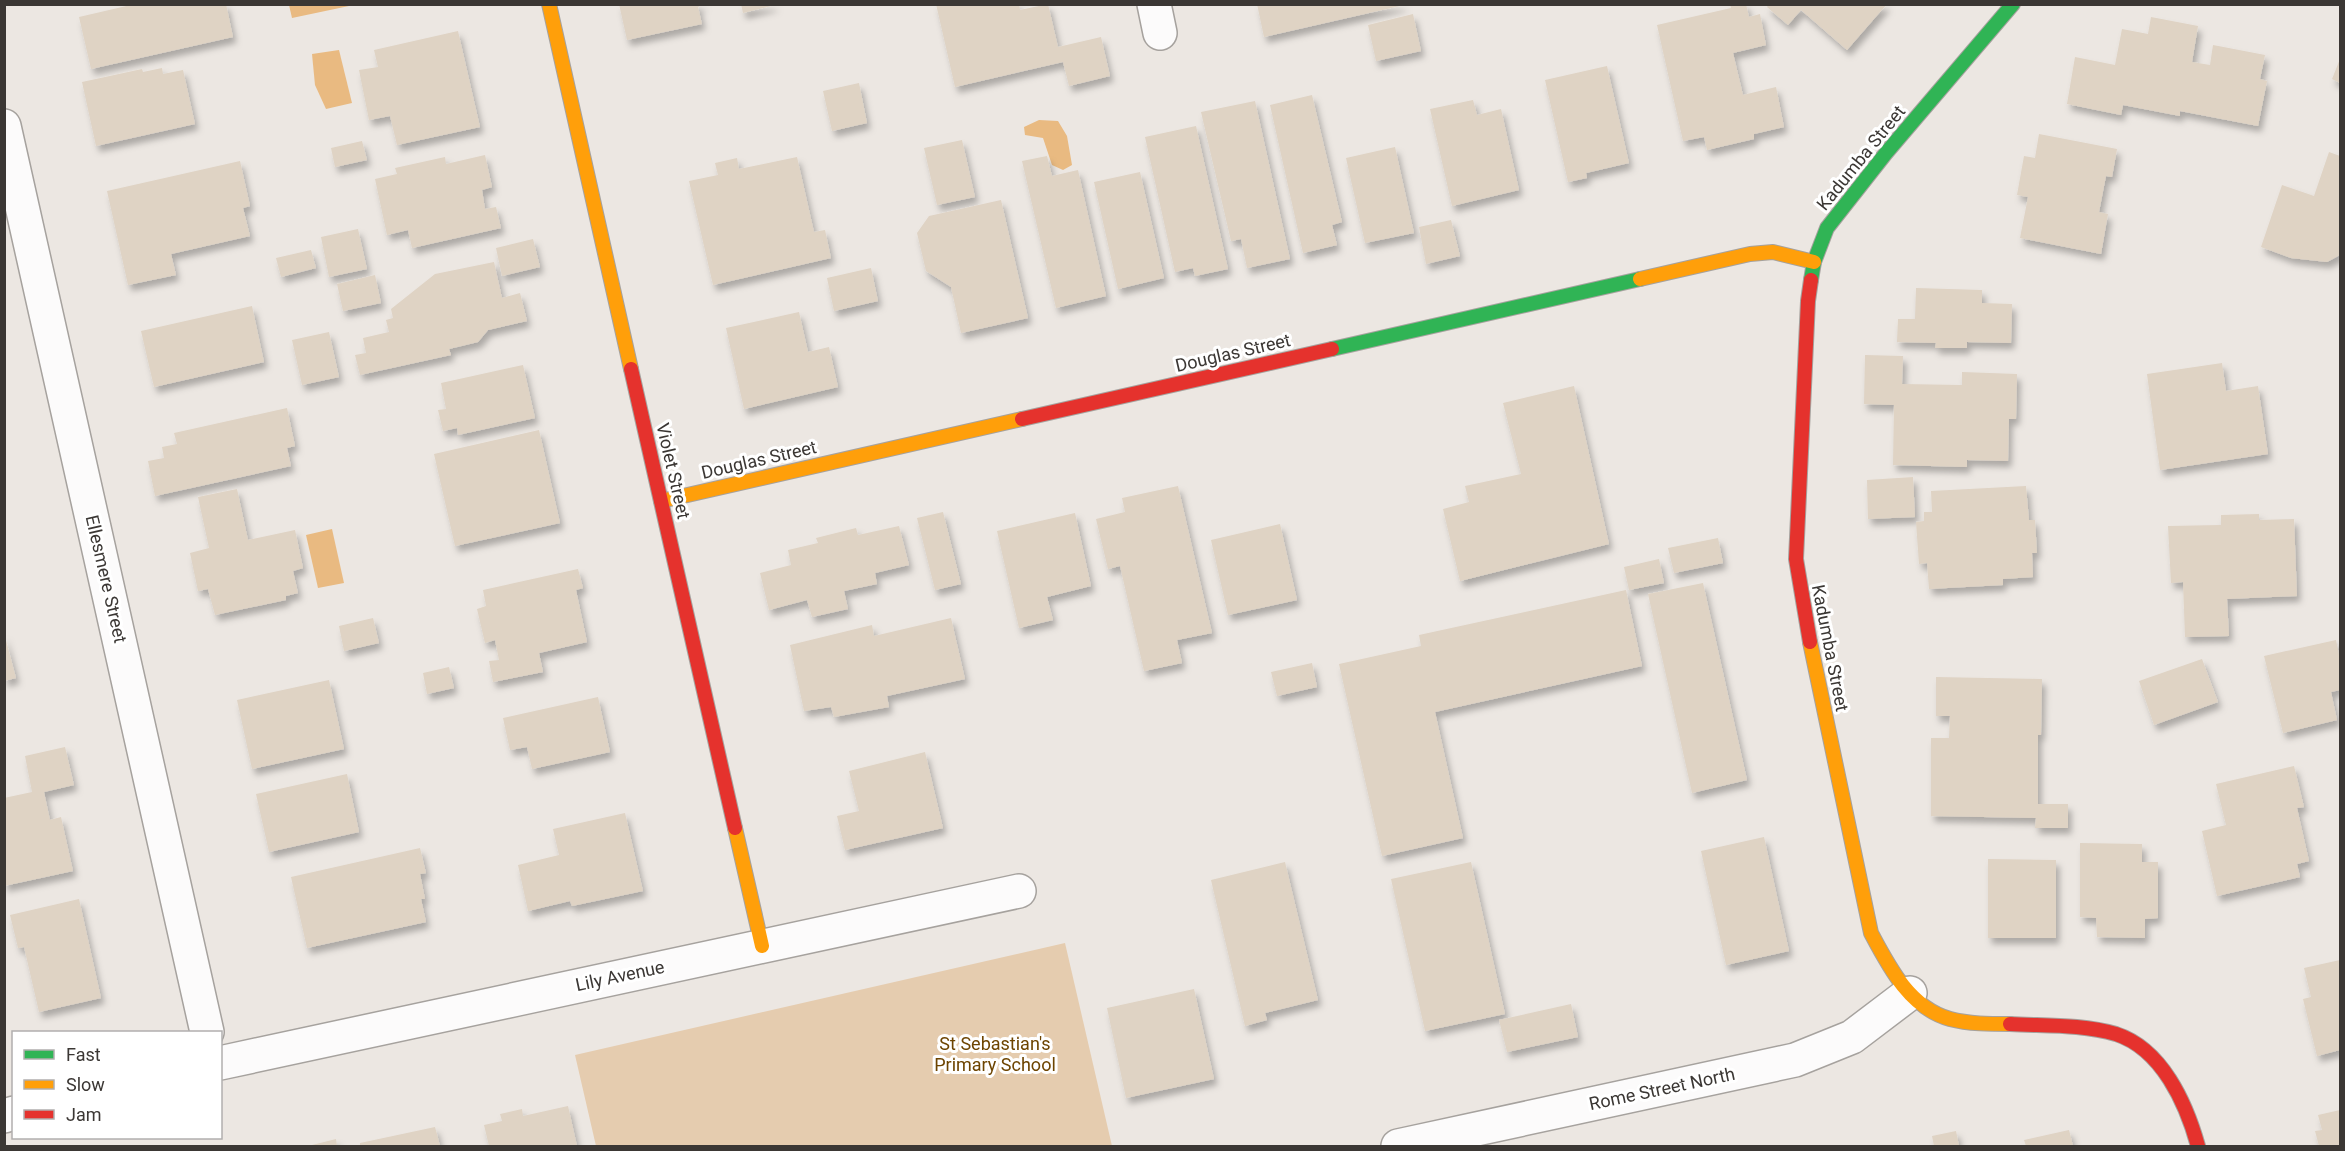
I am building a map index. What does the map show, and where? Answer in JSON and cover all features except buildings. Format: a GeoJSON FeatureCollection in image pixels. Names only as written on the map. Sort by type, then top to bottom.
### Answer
{"type":"FeatureCollection","features":[{"type":"Feature","properties":{"kind":"street","name":"Violet Street"},"geometry":{"type":"LineString","coordinates":[[549,4],[762,946]]}},
{"type":"Feature","properties":{"kind":"street","name":"Kadumba Street"},"geometry":{"type":"LineString","coordinates":[[2013,4],[1886,153],[1827,228],[1814,262],[1808,301],[1796,559],[1802,604],[1871,933],[1891,972],[1924,1006],[1938,1015],[1971,1022],[2119,1035],[2142,1048],[2160,1066],[2176,1091],[2198,1146]]}},
{"type":"Feature","properties":{"kind":"street","name":"Ellesmere Street"},"geometry":{"type":"LineString","coordinates":[[4,126],[207,1031]]}},
{"type":"Feature","properties":{"kind":"street","name":"Douglas Street"},"geometry":{"type":"LineString","coordinates":[[661,501],[1750,254],[1773,252],[1814,262]]}},
{"type":"Feature","properties":{"kind":"street","name":"Lily Avenue"},"geometry":{"type":"LineString","coordinates":[[222,1063],[1019,891]]}},
{"type":"Feature","properties":{"kind":"street","name":"Rome Street North"},"geometry":{"type":"LineString","coordinates":[[1398,1146],[1795,1060],[1852,1037],[1910,993]]}},
{"type":"Feature","properties":{"kind":"green space","name":"St Sebastian's Primary School"},"geometry":{"type":"Polygon","coordinates":[[[1065,943],[1112,1146],[596,1146],[575,1055],[1065,943]]]}},
{"type":"Feature","properties":{"kind":"shaded area"},"geometry":{"type":"Polygon","coordinates":[[[348,4],[349,6],[292,18],[289,5],[348,4]]]}},
{"type":"Feature","properties":{"kind":"shaded area"},"geometry":{"type":"Polygon","coordinates":[[[339,50],[352,103],[326,109],[315,85],[312,54],[339,50]]]}},
{"type":"Feature","properties":{"kind":"shaded area"},"geometry":{"type":"Polygon","coordinates":[[[1039,120],[1058,121],[1067,136],[1072,165],[1063,170],[1052,165],[1043,138],[1025,135],[1024,127],[1039,120]]]}},
{"type":"Feature","properties":{"kind":"shaded area"},"geometry":{"type":"Polygon","coordinates":[[[332,529],[344,583],[318,588],[306,535],[332,529]]]}},
{"type":"Feature","properties":{"kind":"traffic: fast"},"geometry":{"type":"LineString","coordinates":[[1811,280],[1814,262],[1827,228],[1886,153],[2013,4]]}},
{"type":"Feature","properties":{"kind":"traffic: fast"},"geometry":{"type":"LineString","coordinates":[[1332,349],[1640,279]]}},
{"type":"Feature","properties":{"kind":"traffic: slow"},"geometry":{"type":"LineString","coordinates":[[549,4],[631,369]]}},
{"type":"Feature","properties":{"kind":"traffic: slow"},"geometry":{"type":"LineString","coordinates":[[1640,279],[1750,254],[1773,252],[1814,262]]}},
{"type":"Feature","properties":{"kind":"traffic: slow"},"geometry":{"type":"LineString","coordinates":[[661,501],[1022,419]]}},
{"type":"Feature","properties":{"kind":"traffic: slow"},"geometry":{"type":"LineString","coordinates":[[1810,642],[1871,933],[1902,985],[1923,1006],[1936,1014],[1957,1021],[2010,1024]]}},
{"type":"Feature","properties":{"kind":"traffic: slow"},"geometry":{"type":"LineString","coordinates":[[735,828],[762,946]]}},
{"type":"Feature","properties":{"kind":"traffic: jam"},"geometry":{"type":"LineString","coordinates":[[1810,642],[1796,559],[1808,301],[1811,280]]}},
{"type":"Feature","properties":{"kind":"traffic: jam"},"geometry":{"type":"LineString","coordinates":[[1022,419],[1332,349]]}},
{"type":"Feature","properties":{"kind":"traffic: jam"},"geometry":{"type":"LineString","coordinates":[[631,369],[735,828]]}},
{"type":"Feature","properties":{"kind":"traffic: jam"},"geometry":{"type":"LineString","coordinates":[[2010,1024],[2090,1028],[2116,1034],[2132,1041],[2147,1052],[2170,1080],[2187,1112],[2198,1146]]}}]}
